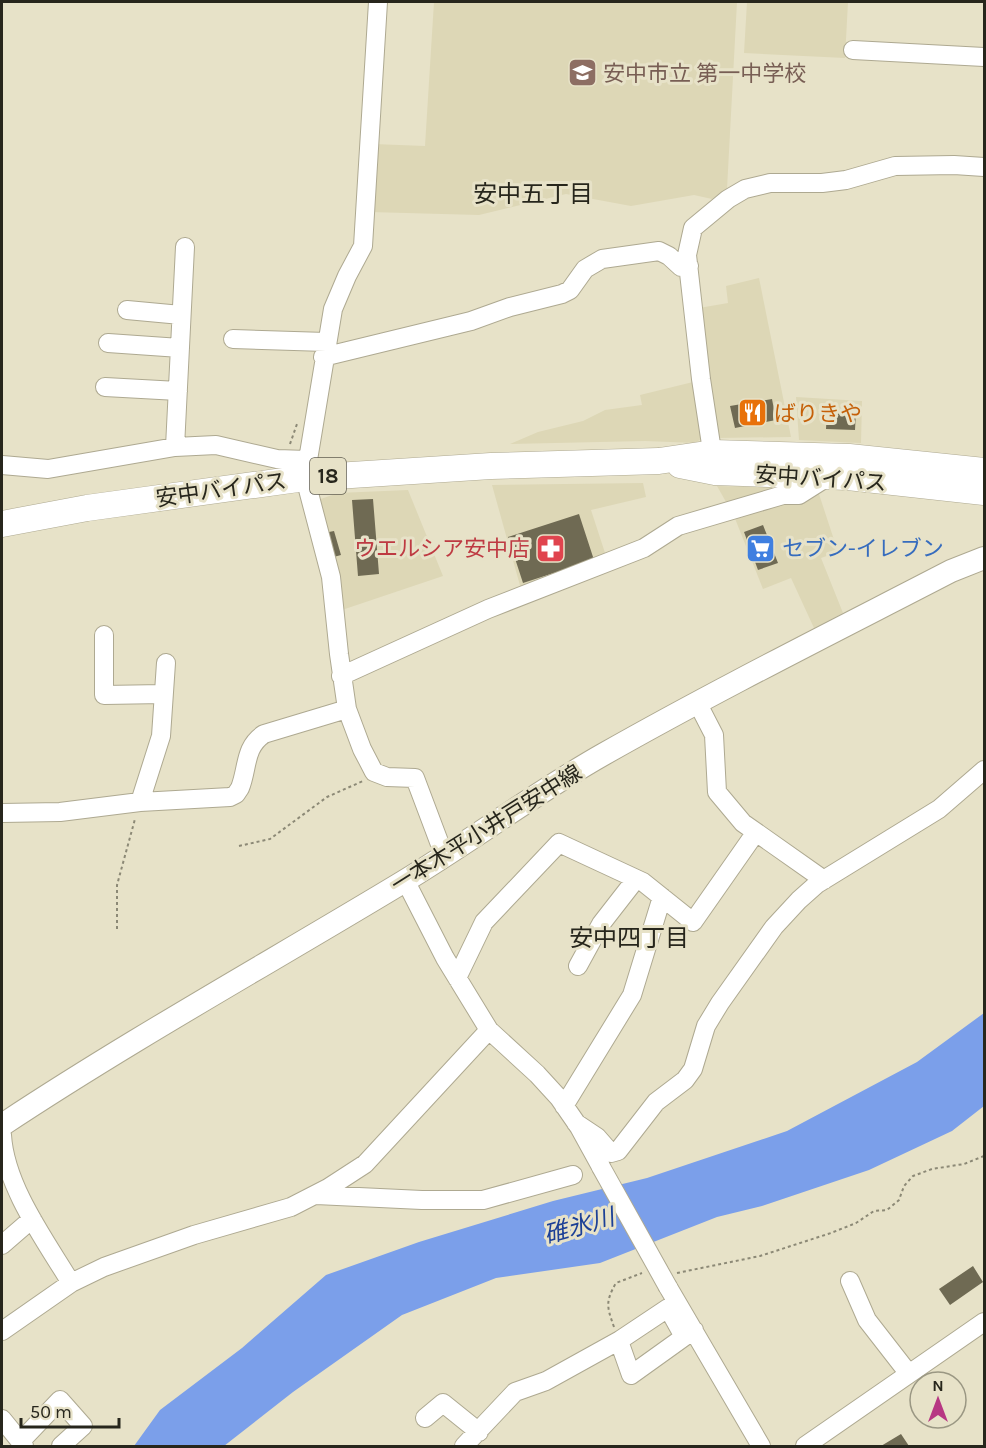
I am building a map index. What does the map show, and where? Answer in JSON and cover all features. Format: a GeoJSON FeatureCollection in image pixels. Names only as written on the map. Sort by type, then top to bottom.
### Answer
{"type":"FeatureCollection","features":[{"type":"Feature","properties":{"kind":"highway","name":"安中バイパス"},"geometry":{"type":"LineString","coordinates":[[2,524],[306,469],[659,460],[714,462],[849,457],[984,471]]}},
{"type":"Feature","properties":{"kind":"highway","name":"安中バイパス"},"geometry":{"type":"LineString","coordinates":[[714,462],[984,492]]}},
{"type":"Feature","properties":{"kind":"main road","name":"一本木平小井戸安中線"},"geometry":{"type":"LineString","coordinates":[[2,1125],[132,1042],[405,880],[591,761],[697,702],[951,571],[984,558]]}},
{"type":"Feature","properties":{"kind":"street"},"geometry":{"type":"LineString","coordinates":[[378,2],[363,246],[333,309],[306,469],[331,577],[348,709],[362,749],[374,772],[387,777],[415,778],[444,855]]}},
{"type":"Feature","properties":{"kind":"street"},"geometry":{"type":"LineString","coordinates":[[853,50],[984,57]]}},
{"type":"Feature","properties":{"kind":"street"},"geometry":{"type":"LineString","coordinates":[[714,462],[701,379],[687,255],[693,228],[728,199],[745,189],[770,183],[822,183],[846,180],[895,166],[984,167]]}},
{"type":"Feature","properties":{"kind":"street"},"geometry":{"type":"LineString","coordinates":[[175,447],[185,248]]}},
{"type":"Feature","properties":{"kind":"street"},"geometry":{"type":"LineString","coordinates":[[233,339],[325,350],[471,321],[510,307],[562,294],[570,290],[585,269],[602,259],[659,250],[681,267],[688,266]]}},
{"type":"Feature","properties":{"kind":"street"},"geometry":{"type":"LineString","coordinates":[[127,310],[182,315]]}},
{"type":"Feature","properties":{"kind":"street"},"geometry":{"type":"LineString","coordinates":[[108,343],[180,348]]}},
{"type":"Feature","properties":{"kind":"street"},"geometry":{"type":"LineString","coordinates":[[105,387],[178,391]]}},
{"type":"Feature","properties":{"kind":"street"},"geometry":{"type":"LineString","coordinates":[[2,465],[33,469],[59,468],[175,447],[216,445],[277,459],[306,469]]}},
{"type":"Feature","properties":{"kind":"street"},"geometry":{"type":"LineString","coordinates":[[342,676],[488,609],[644,548],[678,526],[783,495],[799,495],[829,476]]}},
{"type":"Feature","properties":{"kind":"street"},"geometry":{"type":"LineString","coordinates":[[104,635],[104,695],[163,694]]}},
{"type":"Feature","properties":{"kind":"street"},"geometry":{"type":"LineString","coordinates":[[140,802],[160,736],[166,663]]}},
{"type":"Feature","properties":{"kind":"street"},"geometry":{"type":"LineString","coordinates":[[697,702],[714,735],[717,792],[743,823],[824,880]]}},
{"type":"Feature","properties":{"kind":"street"},"geometry":{"type":"LineString","coordinates":[[2,813],[60,813],[140,802],[230,797],[240,788],[250,746],[256,739],[264,734],[348,709]]}},
{"type":"Feature","properties":{"kind":"street"},"geometry":{"type":"LineString","coordinates":[[576,1123],[597,1137],[612,1152],[618,1150],[656,1102],[685,1080],[693,1069],[706,1026],[746,964],[774,927],[799,900],[824,880],[939,808],[984,770]]}},
{"type":"Feature","properties":{"kind":"street"},"geometry":{"type":"LineString","coordinates":[[457,978],[484,922],[559,843],[643,882],[693,922],[756,832]]}},
{"type":"Feature","properties":{"kind":"street"},"geometry":{"type":"LineString","coordinates":[[578,966],[601,924],[636,879]]}},
{"type":"Feature","properties":{"kind":"street"},"geometry":{"type":"LineString","coordinates":[[405,880],[457,978],[489,1030],[537,1074],[576,1123],[672,1280],[689,1334]]}},
{"type":"Feature","properties":{"kind":"street"},"geometry":{"type":"LineString","coordinates":[[564,1106],[632,995],[662,897]]}},
{"type":"Feature","properties":{"kind":"street"},"geometry":{"type":"LineString","coordinates":[[2,1332],[71,1283],[104,1267],[194,1235],[291,1207],[316,1195],[365,1164],[489,1030]]}},
{"type":"Feature","properties":{"kind":"street"},"geometry":{"type":"LineString","coordinates":[[2,1135],[12,1176],[32,1219],[71,1283]]}},
{"type":"Feature","properties":{"kind":"street"},"geometry":{"type":"LineString","coordinates":[[316,1195],[483,1200],[573,1175]]}},
{"type":"Feature","properties":{"kind":"street"},"geometry":{"type":"LineString","coordinates":[[2,1245],[32,1219]]}},
{"type":"Feature","properties":{"kind":"street"},"geometry":{"type":"LineString","coordinates":[[850,1281],[867,1320],[908,1373]]}},
{"type":"Feature","properties":{"kind":"street"},"geometry":{"type":"LineString","coordinates":[[464,1446],[515,1392],[546,1381],[620,1341],[668,1308],[689,1334],[761,1446]]}},
{"type":"Feature","properties":{"kind":"street"},"geometry":{"type":"LineString","coordinates":[[915,1370],[984,1322]]}},
{"type":"Feature","properties":{"kind":"street"},"geometry":{"type":"LineString","coordinates":[[620,1341],[631,1375],[689,1334]]}},
{"type":"Feature","properties":{"kind":"street"},"geometry":{"type":"LineString","coordinates":[[805,1446],[908,1375]]}},
{"type":"Feature","properties":{"kind":"street"},"geometry":{"type":"LineString","coordinates":[[2,1419],[22,1444],[60,1400],[83,1426],[61,1446]]}},
{"type":"Feature","properties":{"kind":"street"},"geometry":{"type":"LineString","coordinates":[[425,1418],[443,1403],[479,1432]]}},
{"type":"Feature","properties":{"kind":"path"},"geometry":{"type":"LineString","coordinates":[[286,440],[291,441]]}},
{"type":"Feature","properties":{"kind":"path"},"geometry":{"type":"LineString","coordinates":[[239,846],[270,839],[327,797],[380,774]]}},
{"type":"Feature","properties":{"kind":"path"},"geometry":{"type":"LineString","coordinates":[[117,929],[117,885],[140,802]]}},
{"type":"Feature","properties":{"kind":"path"},"geometry":{"type":"LineString","coordinates":[[672,1280],[760,1256],[856,1223],[874,1211],[887,1210],[899,1200],[904,1186],[913,1176],[932,1169],[964,1164],[984,1155]]}},
{"type":"Feature","properties":{"kind":"path"},"geometry":{"type":"LineString","coordinates":[[620,1341],[609,1312],[608,1296],[616,1283],[639,1273],[648,1273]]}},
{"type":"Feature","properties":{"kind":"shaded area","name":"安中市立 第一中学校"},"geometry":{"type":"Polygon","coordinates":[[[434,2],[737,2],[727,189],[712,199],[694,195],[631,206],[566,194],[479,215],[369,212],[373,144],[425,146],[434,2]]]}},
{"type":"Feature","properties":{"kind":"shaded area"},"geometry":{"type":"Polygon","coordinates":[[[747,2],[848,2],[845,58],[744,53],[747,2]]]}},
{"type":"Feature","properties":{"kind":"shaded area"},"geometry":{"type":"Polygon","coordinates":[[[759,278],[791,437],[716,438],[699,308],[728,303],[726,286],[759,278]]]}},
{"type":"Feature","properties":{"kind":"shaded area"},"geometry":{"type":"Polygon","coordinates":[[[693,382],[701,439],[695,443],[645,441],[510,444],[538,432],[583,421],[605,410],[642,405],[640,395],[693,382]]]}},
{"type":"Feature","properties":{"kind":"shaded area"},"geometry":{"type":"Polygon","coordinates":[[[796,397],[862,401],[861,443],[799,440],[796,397]]]}},
{"type":"Feature","properties":{"kind":"shaded area"},"geometry":{"type":"Polygon","coordinates":[[[643,483],[646,497],[591,510],[607,559],[521,589],[492,485],[643,483]]]}},
{"type":"Feature","properties":{"kind":"shaded area"},"geometry":{"type":"Polygon","coordinates":[[[717,486],[817,488],[838,552],[821,558],[843,613],[814,628],[791,578],[763,589],[734,516],[717,486]]]}},
{"type":"Feature","properties":{"kind":"shaded area"},"geometry":{"type":"Polygon","coordinates":[[[408,490],[443,576],[336,612],[315,501],[338,493],[408,490]]]}},
{"type":"Feature","properties":{"kind":"water","name":"碓氷川"},"geometry":{"type":"Polygon","coordinates":[[[984,1013],[984,1106],[952,1131],[869,1170],[762,1206],[717,1217],[600,1263],[496,1278],[402,1315],[293,1392],[224,1446],[134,1446],[160,1410],[242,1348],[326,1275],[419,1242],[553,1201],[647,1178],[787,1131],[917,1062],[984,1013]]]}},
{"type":"Feature","properties":{"kind":"building","name":"ばりきや"},"geometry":{"type":"Polygon","coordinates":[[[772,399],[776,420],[735,428],[730,406],[772,399]]]}},
{"type":"Feature","properties":{"kind":"building"},"geometry":{"type":"Polygon","coordinates":[[[827,409],[856,410],[855,430],[826,429],[827,409]]]}},
{"type":"Feature","properties":{"kind":"building"},"geometry":{"type":"Polygon","coordinates":[[[373,499],[379,574],[358,576],[352,500],[373,499]]]}},
{"type":"Feature","properties":{"kind":"building","name":"ウエルシア安中店"},"geometry":{"type":"Polygon","coordinates":[[[579,514],[594,560],[523,583],[508,537],[579,514]]]}},
{"type":"Feature","properties":{"kind":"building","name":"セブン-イレブン"},"geometry":{"type":"Polygon","coordinates":[[[763,525],[778,563],[758,570],[744,532],[763,525]]]}},
{"type":"Feature","properties":{"kind":"building"},"geometry":{"type":"Polygon","coordinates":[[[334,531],[341,555],[330,558],[324,533],[334,531]]]}},
{"type":"Feature","properties":{"kind":"building"},"geometry":{"type":"Polygon","coordinates":[[[973,1266],[983,1282],[950,1305],[939,1289],[973,1266]]]}},
{"type":"Feature","properties":{"kind":"building"},"geometry":{"type":"Polygon","coordinates":[[[901,1434],[909,1446],[881,1446],[901,1434]]]}},
{"type":"Feature","properties":{"kind":"place","name":"安中市立 第一中学校"},"geometry":{"type":"Point","coordinates":[582,73]}},
{"type":"Feature","properties":{"kind":"place","name":"ばりきや"},"geometry":{"type":"Point","coordinates":[753,413]}},
{"type":"Feature","properties":{"kind":"place","name":"ウエルシア安中店"},"geometry":{"type":"Point","coordinates":[551,548]}},
{"type":"Feature","properties":{"kind":"place","name":"セブン-イレブン"},"geometry":{"type":"Point","coordinates":[761,548]}},
{"type":"Feature","properties":{"kind":"district","name":"安中五丁目"},"geometry":{"type":"Point","coordinates":[533,194]}},
{"type":"Feature","properties":{"kind":"district","name":"安中四丁目"},"geometry":{"type":"Point","coordinates":[629,938]}}]}
